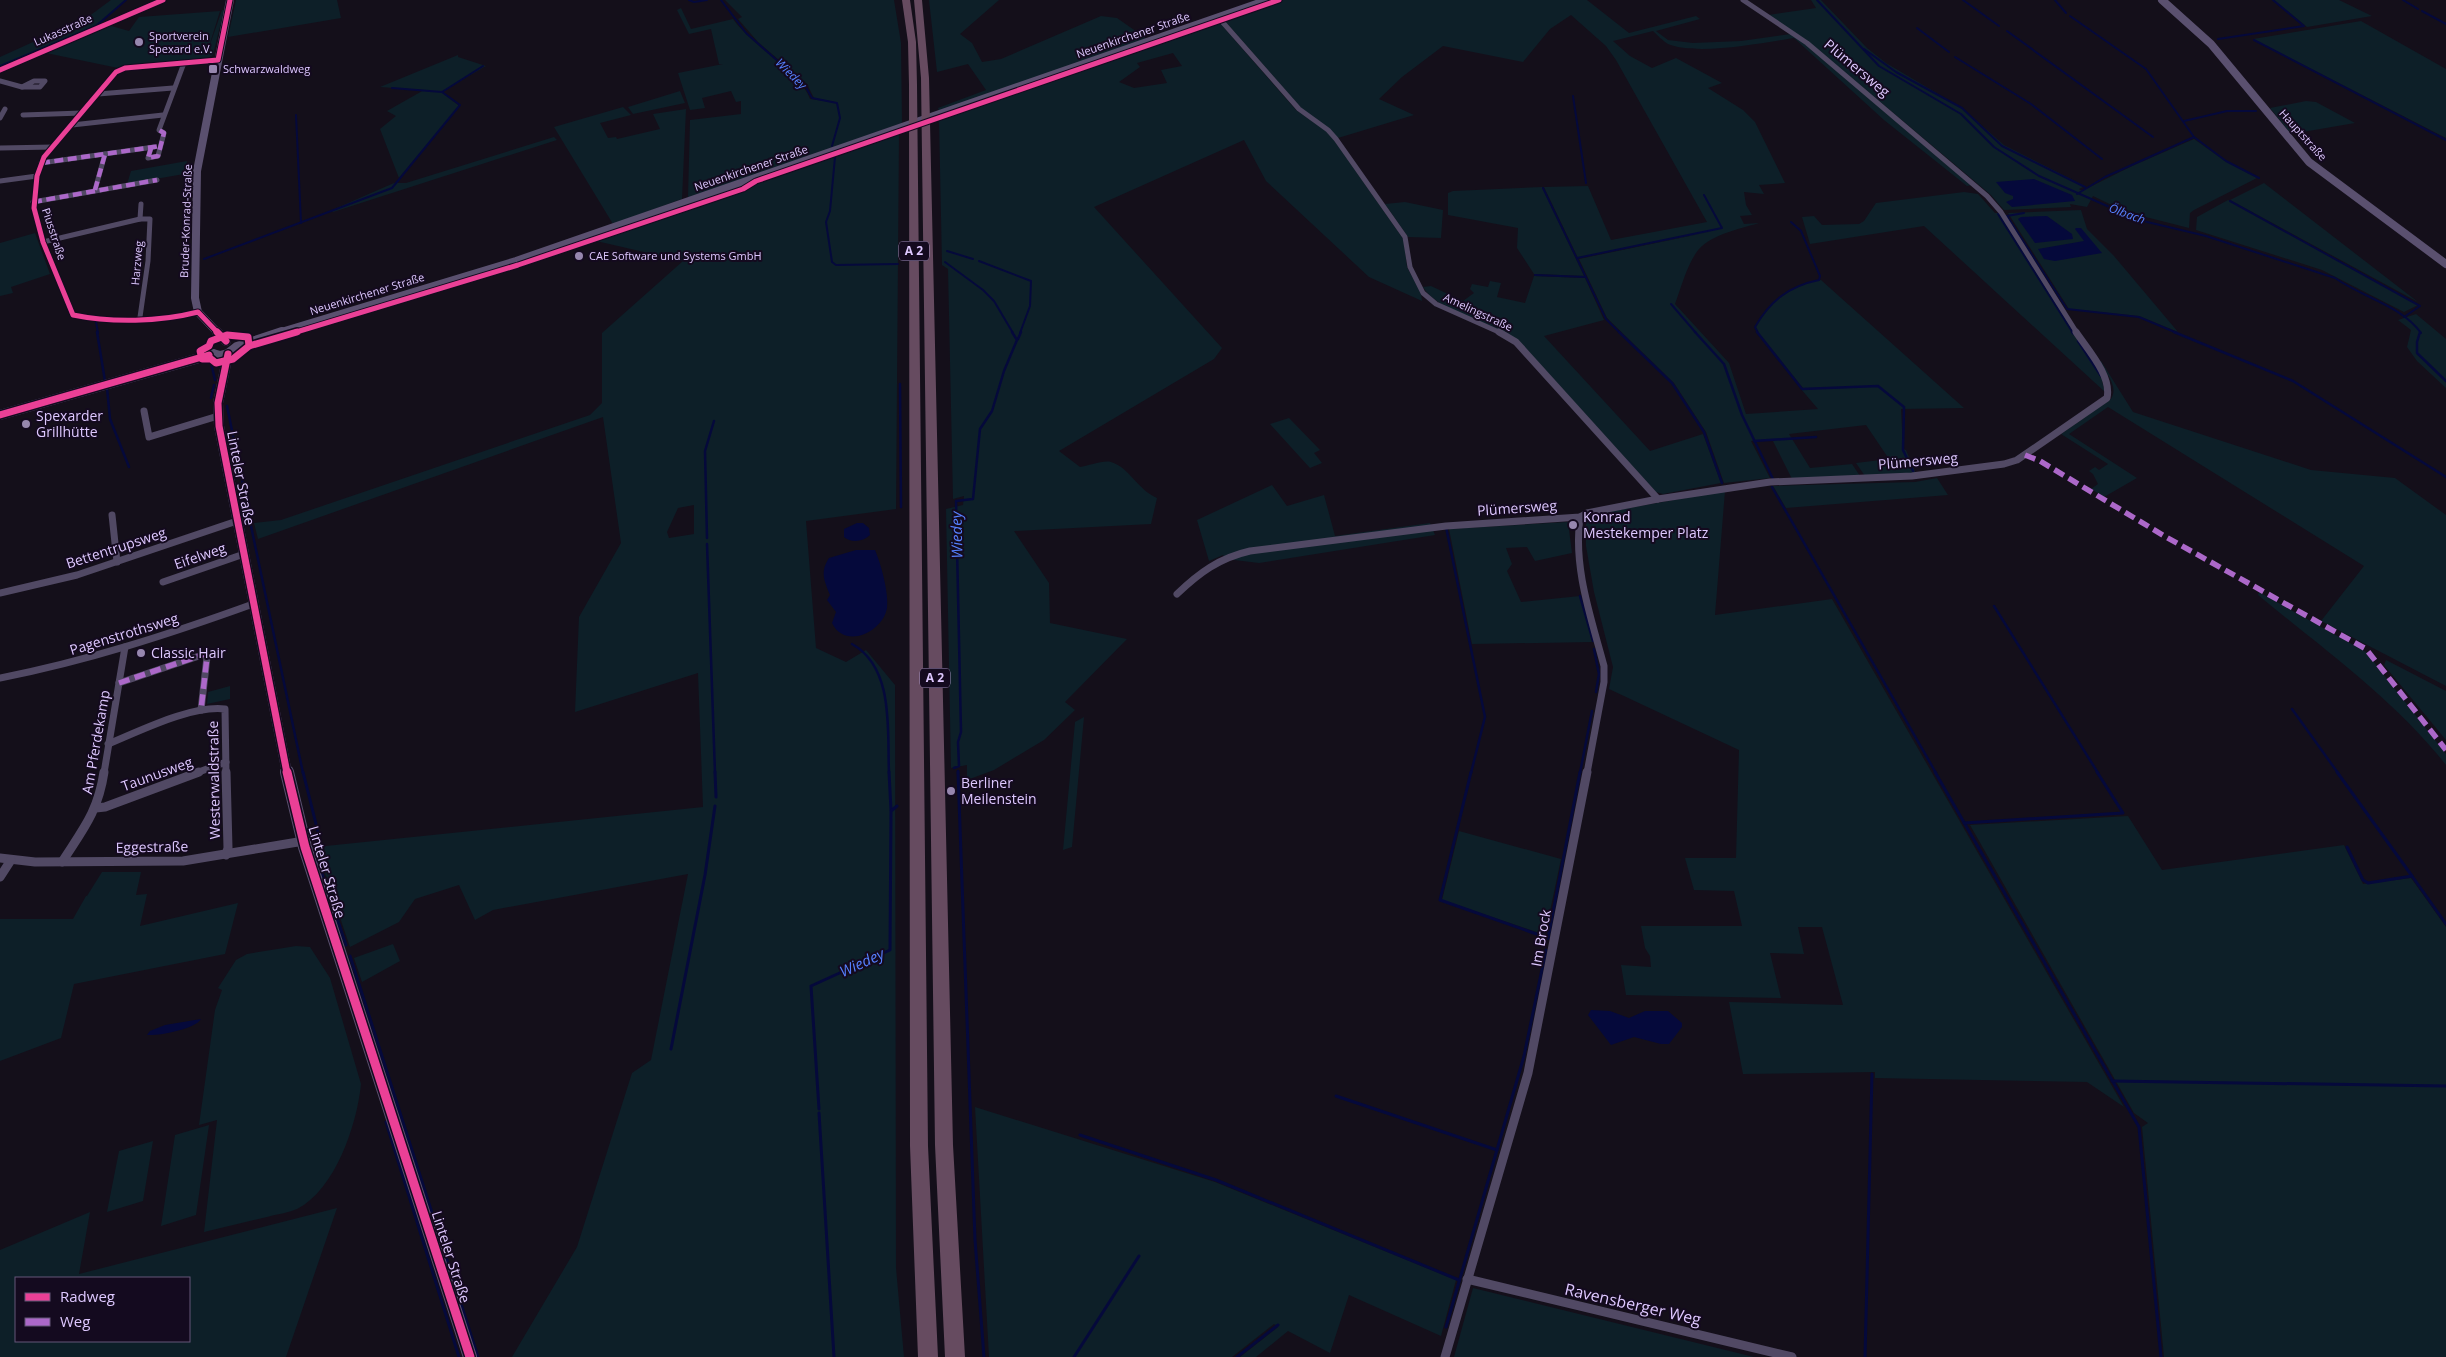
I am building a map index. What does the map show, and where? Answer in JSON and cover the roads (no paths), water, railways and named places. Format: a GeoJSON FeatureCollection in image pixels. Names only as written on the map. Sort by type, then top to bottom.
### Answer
{"type":"FeatureCollection","features":[{"type":"Feature","properties":{"kind":"highway","name":"A 2"},"geometry":{"type":"LineString","coordinates":[[906,0],[912,42],[913,85],[919,1146],[928,1357]]}},
{"type":"Feature","properties":{"kind":"highway","name":"A 2"},"geometry":{"type":"LineString","coordinates":[[918,0],[925,78],[944,1145],[955,1357]]}},
{"type":"Feature","properties":{"kind":"main road","name":"Bruder-Konrad-Straße"},"geometry":{"type":"LineString","coordinates":[[198,312],[195,298],[197,171],[230,0]]}},
{"type":"Feature","properties":{"kind":"main road","name":"Neuenkirchener Straße"},"geometry":{"type":"LineString","coordinates":[[220,350],[516,261],[1268,0]]}},
{"type":"Feature","properties":{"kind":"main road","name":"Hauptstraße"},"geometry":{"type":"LineString","coordinates":[[2162,0],[2211,44],[2309,162],[2446,264]]}},
{"type":"Feature","properties":{"kind":"main road"},"geometry":{"type":"LineString","coordinates":[[0,415],[220,350],[208,323],[198,312]]}},
{"type":"Feature","properties":{"kind":"main road","name":"Linteler Straße"},"geometry":{"type":"LineString","coordinates":[[220,350],[222,380],[218,416],[253,604],[290,784],[304,841],[470,1357]]}},
{"type":"Feature","properties":{"kind":"street","name":"Lukasstraße"},"geometry":{"type":"LineString","coordinates":[[0,70],[163,0]]}},
{"type":"Feature","properties":{"kind":"street","name":"Plümersweg"},"geometry":{"type":"LineString","coordinates":[[1177,594],[1204,567],[1234,554],[1446,526],[1580,517],[1587,513],[1658,499],[1770,482],[1912,476],[2004,464],[2018,460],[2107,398],[2110,394],[2103,374],[2001,212],[1988,196],[1807,43],[1743,0]]}},
{"type":"Feature","properties":{"kind":"street","name":"Amelingstraße"},"geometry":{"type":"LineString","coordinates":[[1218,17],[1298,109],[1328,130],[1336,139],[1405,237],[1410,267],[1423,293],[1436,304],[1496,330],[1516,342],[1658,499]]}},
{"type":"Feature","properties":{"kind":"street","name":"Piusstraße"},"geometry":{"type":"LineString","coordinates":[[198,312],[180,316],[140,317],[91,318],[73,315],[44,242],[33,202],[41,163],[120,69],[218,60]]}},
{"type":"Feature","properties":{"kind":"street"},"geometry":{"type":"LineString","coordinates":[[158,166],[158,156],[164,133],[158,130],[184,63]]}},
{"type":"Feature","properties":{"kind":"street"},"geometry":{"type":"LineString","coordinates":[[0,81],[13,88],[21,87]]}},
{"type":"Feature","properties":{"kind":"street"},"geometry":{"type":"LineString","coordinates":[[98,94],[173,88]]}},
{"type":"Feature","properties":{"kind":"street"},"geometry":{"type":"LineString","coordinates":[[0,118],[5,109]]}},
{"type":"Feature","properties":{"kind":"street"},"geometry":{"type":"LineString","coordinates":[[23,115],[82,113]]}},
{"type":"Feature","properties":{"kind":"street"},"geometry":{"type":"LineString","coordinates":[[72,124],[163,115]]}},
{"type":"Feature","properties":{"kind":"street"},"geometry":{"type":"LineString","coordinates":[[41,163],[161,146]]}},
{"type":"Feature","properties":{"kind":"street"},"geometry":{"type":"LineString","coordinates":[[0,148],[53,147]]}},
{"type":"Feature","properties":{"kind":"street"},"geometry":{"type":"LineString","coordinates":[[151,148],[148,158],[158,156]]}},
{"type":"Feature","properties":{"kind":"street"},"geometry":{"type":"LineString","coordinates":[[95,190],[105,154]]}},
{"type":"Feature","properties":{"kind":"street"},"geometry":{"type":"LineString","coordinates":[[0,181],[37,176]]}},
{"type":"Feature","properties":{"kind":"street"},"geometry":{"type":"LineString","coordinates":[[33,202],[157,180]]}},
{"type":"Feature","properties":{"kind":"street"},"geometry":{"type":"LineString","coordinates":[[140,220],[141,204]]}},
{"type":"Feature","properties":{"kind":"street","name":"Harzweg"},"geometry":{"type":"LineString","coordinates":[[44,242],[140,220],[151,221],[145,290],[140,317]]}},
{"type":"Feature","properties":{"kind":"street"},"geometry":{"type":"LineString","coordinates":[[144,411],[149,437],[218,416]]}},
{"type":"Feature","properties":{"kind":"street"},"geometry":{"type":"LineString","coordinates":[[112,515],[118,562]]}},
{"type":"Feature","properties":{"kind":"street","name":"Im Brock"},"geometry":{"type":"LineString","coordinates":[[1445,1357],[1528,1072],[1545,995],[1604,682],[1604,666],[1579,561],[1577,543],[1580,517]]}},
{"type":"Feature","properties":{"kind":"street","name":"Bettentrupsweg"},"geometry":{"type":"LineString","coordinates":[[0,593],[77,575],[237,521]]}},
{"type":"Feature","properties":{"kind":"street","name":"Eifelweg"},"geometry":{"type":"LineString","coordinates":[[164,582],[244,554]]}},
{"type":"Feature","properties":{"kind":"street","name":"Pagenstrothsweg"},"geometry":{"type":"LineString","coordinates":[[0,678],[66,664],[125,647],[253,604]]}},
{"type":"Feature","properties":{"kind":"street","name":"Am Pferdekamp"},"geometry":{"type":"LineString","coordinates":[[62,862],[96,808],[100,798],[125,647]]}},
{"type":"Feature","properties":{"kind":"street"},"geometry":{"type":"LineString","coordinates":[[119,683],[204,654],[207,657],[201,710]]}},
{"type":"Feature","properties":{"kind":"street","name":"Westerwaldstraße"},"geometry":{"type":"LineString","coordinates":[[108,744],[201,710],[220,706],[226,709],[228,848],[226,855]]}},
{"type":"Feature","properties":{"kind":"street","name":"Taunusweg"},"geometry":{"type":"LineString","coordinates":[[96,808],[105,807],[226,762]]}},
{"type":"Feature","properties":{"kind":"street","name":"Eggestraße"},"geometry":{"type":"LineString","coordinates":[[0,858],[62,862],[183,861],[304,841]]}},
{"type":"Feature","properties":{"kind":"street"},"geometry":{"type":"LineString","coordinates":[[0,877],[11,860]]}},
{"type":"Feature","properties":{"kind":"street","name":"Ravensberger Weg"},"geometry":{"type":"LineString","coordinates":[[1467,1279],[1792,1357]]}},
{"type":"Feature","properties":{"kind":"waterway"},"geometry":{"type":"LineString","coordinates":[[0,66],[96,26],[126,0]]}},
{"type":"Feature","properties":{"kind":"waterway","name":"Wiedey"},"geometry":{"type":"LineString","coordinates":[[689,0],[694,2],[707,0]]}},
{"type":"Feature","properties":{"kind":"waterway","name":"Wiedey"},"geometry":{"type":"LineString","coordinates":[[721,0],[746,33],[804,84],[812,98],[837,103],[840,118],[832,146]]}},
{"type":"Feature","properties":{"kind":"waterway","name":"Ölbach"},"geometry":{"type":"LineString","coordinates":[[1817,0],[1879,66],[1961,114],[1994,147],[2039,176],[2078,193]]}},
{"type":"Feature","properties":{"kind":"waterway"},"geometry":{"type":"LineString","coordinates":[[1963,0],[1999,26]]}},
{"type":"Feature","properties":{"kind":"waterway"},"geometry":{"type":"LineString","coordinates":[[2055,0],[2066,13]]}},
{"type":"Feature","properties":{"kind":"waterway"},"geometry":{"type":"LineString","coordinates":[[2218,39],[2304,26],[2273,0]]}},
{"type":"Feature","properties":{"kind":"waterway"},"geometry":{"type":"LineString","coordinates":[[2403,0],[2418,9]]}},
{"type":"Feature","properties":{"kind":"waterway"},"geometry":{"type":"LineString","coordinates":[[2422,11],[2446,24]]}},
{"type":"Feature","properties":{"kind":"waterway"},"geometry":{"type":"LineString","coordinates":[[2070,16],[2146,69],[2194,137]]}},
{"type":"Feature","properties":{"kind":"waterway"},"geometry":{"type":"LineString","coordinates":[[1917,28],[1949,52]]}},
{"type":"Feature","properties":{"kind":"waterway"},"geometry":{"type":"LineString","coordinates":[[2007,31],[2153,137]]}},
{"type":"Feature","properties":{"kind":"waterway"},"geometry":{"type":"LineString","coordinates":[[2254,40],[2446,140]]}},
{"type":"Feature","properties":{"kind":"waterway"},"geometry":{"type":"LineString","coordinates":[[1864,49],[1896,72],[1962,108],[2002,146],[2085,187]]}},
{"type":"Feature","properties":{"kind":"waterway"},"geometry":{"type":"LineString","coordinates":[[1955,57],[2031,104],[2102,159]]}},
{"type":"Feature","properties":{"kind":"waterway"},"geometry":{"type":"LineString","coordinates":[[442,92],[483,66]]}},
{"type":"Feature","properties":{"kind":"waterway"},"geometry":{"type":"LineString","coordinates":[[392,88],[442,92]]}},
{"type":"Feature","properties":{"kind":"waterway"},"geometry":{"type":"LineString","coordinates":[[301,222],[392,188],[460,105],[442,92]]}},
{"type":"Feature","properties":{"kind":"waterway"},"geometry":{"type":"LineString","coordinates":[[1573,96],[1586,183]]}},
{"type":"Feature","properties":{"kind":"waterway"},"geometry":{"type":"LineString","coordinates":[[2184,121],[2227,111],[2256,111]]}},
{"type":"Feature","properties":{"kind":"waterway"},"geometry":{"type":"LineString","coordinates":[[296,115],[301,222]]}},
{"type":"Feature","properties":{"kind":"waterway"},"geometry":{"type":"LineString","coordinates":[[2078,193],[2105,177],[2194,137]]}},
{"type":"Feature","properties":{"kind":"waterway"},"geometry":{"type":"LineString","coordinates":[[2194,137],[2226,161],[2259,178]]}},
{"type":"Feature","properties":{"kind":"waterway","name":"Wiedey"},"geometry":{"type":"LineString","coordinates":[[835,157],[830,211],[826,222],[832,262],[836,265],[898,264]]}},
{"type":"Feature","properties":{"kind":"waterway"},"geometry":{"type":"LineString","coordinates":[[1543,188],[1586,277]]}},
{"type":"Feature","properties":{"kind":"waterway","name":"Ölbach"},"geometry":{"type":"LineString","coordinates":[[2078,193],[2139,220],[2206,236],[2335,278],[2404,317]]}},
{"type":"Feature","properties":{"kind":"waterway"},"geometry":{"type":"LineString","coordinates":[[1577,258],[1722,228],[1704,195]]}},
{"type":"Feature","properties":{"kind":"waterway"},"geometry":{"type":"LineString","coordinates":[[2230,201],[2420,306],[2404,317]]}},
{"type":"Feature","properties":{"kind":"waterway"},"geometry":{"type":"LineString","coordinates":[[2024,213],[2007,216],[2067,309],[2139,317],[2177,333]]}},
{"type":"Feature","properties":{"kind":"waterway"},"geometry":{"type":"LineString","coordinates":[[1998,214],[2073,333]]}},
{"type":"Feature","properties":{"kind":"waterway"},"geometry":{"type":"LineString","coordinates":[[204,259],[301,222]]}},
{"type":"Feature","properties":{"kind":"waterway"},"geometry":{"type":"LineString","coordinates":[[1758,333],[1755,327],[1774,302],[1798,286],[1819,280],[1820,276],[1801,231],[1791,222]]}},
{"type":"Feature","properties":{"kind":"waterway"},"geometry":{"type":"LineString","coordinates":[[947,251],[973,259]]}},
{"type":"Feature","properties":{"kind":"waterway"},"geometry":{"type":"LineString","coordinates":[[979,261],[1031,281],[1030,306],[1020,333]]}},
{"type":"Feature","properties":{"kind":"waterway","name":"Wiedey"},"geometry":{"type":"LineString","coordinates":[[945,262],[983,290],[994,301],[1013,333]]}},
{"type":"Feature","properties":{"kind":"waterway"},"geometry":{"type":"LineString","coordinates":[[1535,275],[1586,277]]}},
{"type":"Feature","properties":{"kind":"waterway"},"geometry":{"type":"LineString","coordinates":[[1586,277],[1606,319],[1619,332]]}},
{"type":"Feature","properties":{"kind":"waterway"},"geometry":{"type":"LineString","coordinates":[[1671,304],[1696,333]]}},
{"type":"Feature","properties":{"kind":"waterway","name":"Ölbach"},"geometry":{"type":"LineString","coordinates":[[2404,317],[2421,333]]}},
{"type":"Feature","properties":{"kind":"waterway"},"geometry":{"type":"LineString","coordinates":[[96,322],[98,333]]}},
{"type":"Feature","properties":{"kind":"waterway"},"geometry":{"type":"LineString","coordinates":[[97,332],[105,381]]}},
{"type":"Feature","properties":{"kind":"waterway","name":"Wiedey"},"geometry":{"type":"LineString","coordinates":[[954,768],[959,766],[958,742],[961,732],[956,501],[973,499],[980,429],[992,411],[1004,371],[1017,340],[1012,332]]}},
{"type":"Feature","properties":{"kind":"waterway"},"geometry":{"type":"LineString","coordinates":[[1018,339],[1021,332]]}},
{"type":"Feature","properties":{"kind":"waterway"},"geometry":{"type":"LineString","coordinates":[[1619,332],[1672,383],[1704,432],[1722,483]]}},
{"type":"Feature","properties":{"kind":"waterway"},"geometry":{"type":"LineString","coordinates":[[1695,332],[1724,364],[1742,415],[1755,441]]}},
{"type":"Feature","properties":{"kind":"waterway"},"geometry":{"type":"LineString","coordinates":[[1757,332],[1802,389],[1878,386],[1904,407],[1903,450],[1913,471]]}},
{"type":"Feature","properties":{"kind":"waterway"},"geometry":{"type":"LineString","coordinates":[[2174,332],[2293,381],[2446,477]]}},
{"type":"Feature","properties":{"kind":"waterway","name":"Ölbach"},"geometry":{"type":"LineString","coordinates":[[2420,332],[2417,342],[2417,353],[2446,381]]}},
{"type":"Feature","properties":{"kind":"waterway"},"geometry":{"type":"LineString","coordinates":[[2078,341],[2101,376]]}},
{"type":"Feature","properties":{"kind":"waterway"},"geometry":{"type":"LineString","coordinates":[[211,363],[215,380]]}},
{"type":"Feature","properties":{"kind":"waterway"},"geometry":{"type":"LineString","coordinates":[[900,384],[901,507]]}},
{"type":"Feature","properties":{"kind":"waterway"},"geometry":{"type":"LineString","coordinates":[[211,398],[214,385]]}},
{"type":"Feature","properties":{"kind":"waterway"},"geometry":{"type":"LineString","coordinates":[[107,388],[110,419],[129,467]]}},
{"type":"Feature","properties":{"kind":"waterway"},"geometry":{"type":"LineString","coordinates":[[227,406],[250,519]]}},
{"type":"Feature","properties":{"kind":"waterway"},"geometry":{"type":"LineString","coordinates":[[707,538],[705,451],[714,421]]}},
{"type":"Feature","properties":{"kind":"waterway"},"geometry":{"type":"LineString","coordinates":[[1755,441],[1816,437]]}},
{"type":"Feature","properties":{"kind":"waterway"},"geometry":{"type":"LineString","coordinates":[[1755,441],[1773,479]]}},
{"type":"Feature","properties":{"kind":"waterway"},"geometry":{"type":"LineString","coordinates":[[1772,487],[1936,773]]}},
{"type":"Feature","properties":{"kind":"waterway"},"geometry":{"type":"LineString","coordinates":[[251,526],[303,773]]}},
{"type":"Feature","properties":{"kind":"waterway"},"geometry":{"type":"LineString","coordinates":[[1446,527],[1485,717],[1471,773]]}},
{"type":"Feature","properties":{"kind":"waterway"},"geometry":{"type":"LineString","coordinates":[[707,544],[715,773]]}},
{"type":"Feature","properties":{"kind":"waterway"},"geometry":{"type":"LineString","coordinates":[[1580,596],[1593,641]]}},
{"type":"Feature","properties":{"kind":"waterway"},"geometry":{"type":"LineString","coordinates":[[1994,606],[2098,773]]}},
{"type":"Feature","properties":{"kind":"waterway"},"geometry":{"type":"LineString","coordinates":[[852,644],[866,655],[876,669],[882,685],[888,720],[889,773]]}},
{"type":"Feature","properties":{"kind":"waterway"},"geometry":{"type":"LineString","coordinates":[[1594,649],[1599,674],[1596,692]]}},
{"type":"Feature","properties":{"kind":"waterway"},"geometry":{"type":"LineString","coordinates":[[2292,709],[2338,773]]}},
{"type":"Feature","properties":{"kind":"waterway"},"geometry":{"type":"LineString","coordinates":[[1580,773],[1592,711]]}},
{"type":"Feature","properties":{"kind":"waterway"},"geometry":{"type":"LineString","coordinates":[[303,772],[319,836]]}},
{"type":"Feature","properties":{"kind":"waterway"},"geometry":{"type":"LineString","coordinates":[[715,772],[716,797]]}},
{"type":"Feature","properties":{"kind":"waterway"},"geometry":{"type":"LineString","coordinates":[[889,772],[891,810]]}},
{"type":"Feature","properties":{"kind":"waterway"},"geometry":{"type":"LineString","coordinates":[[958,772],[975,1240],[984,1357]]}},
{"type":"Feature","properties":{"kind":"waterway"},"geometry":{"type":"LineString","coordinates":[[1471,772],[1440,900],[1548,938],[1580,772]]}},
{"type":"Feature","properties":{"kind":"waterway"},"geometry":{"type":"LineString","coordinates":[[1935,772],[1964,823]]}},
{"type":"Feature","properties":{"kind":"waterway"},"geometry":{"type":"LineString","coordinates":[[1964,823],[2123,813],[2097,772]]}},
{"type":"Feature","properties":{"kind":"waterway"},"geometry":{"type":"LineString","coordinates":[[2337,772],[2412,876]]}},
{"type":"Feature","properties":{"kind":"waterway"},"geometry":{"type":"LineString","coordinates":[[671,1049],[705,875],[715,806]]}},
{"type":"Feature","properties":{"kind":"waterway","name":"Wiedey"},"geometry":{"type":"LineString","coordinates":[[819,1109],[811,986],[890,950],[891,811],[897,806]]}},
{"type":"Feature","properties":{"kind":"waterway"},"geometry":{"type":"LineString","coordinates":[[1964,823],[2113,1081]]}},
{"type":"Feature","properties":{"kind":"waterway"},"geometry":{"type":"LineString","coordinates":[[2347,847],[2363,880],[2368,883],[2412,876]]}},
{"type":"Feature","properties":{"kind":"waterway"},"geometry":{"type":"LineString","coordinates":[[314,850],[346,945]]}},
{"type":"Feature","properties":{"kind":"waterway"},"geometry":{"type":"LineString","coordinates":[[2412,876],[2446,924]]}},
{"type":"Feature","properties":{"kind":"waterway"},"geometry":{"type":"LineString","coordinates":[[1497,1150],[1524,1056],[1546,950]]}},
{"type":"Feature","properties":{"kind":"waterway"},"geometry":{"type":"LineString","coordinates":[[350,956],[478,1357]]}},
{"type":"Feature","properties":{"kind":"waterway"},"geometry":{"type":"LineString","coordinates":[[1865,1357],[1872,1074]]}},
{"type":"Feature","properties":{"kind":"waterway"},"geometry":{"type":"LineString","coordinates":[[2113,1081],[2446,1086]]}},
{"type":"Feature","properties":{"kind":"waterway"},"geometry":{"type":"LineString","coordinates":[[2113,1081],[2139,1127],[2161,1357]]}},
{"type":"Feature","properties":{"kind":"waterway"},"geometry":{"type":"LineString","coordinates":[[1336,1096],[1497,1150]]}},
{"type":"Feature","properties":{"kind":"waterway","name":"Wiedey"},"geometry":{"type":"LineString","coordinates":[[819,1113],[834,1357]]}},
{"type":"Feature","properties":{"kind":"waterway"},"geometry":{"type":"LineString","coordinates":[[386,1122],[459,1357]]}},
{"type":"Feature","properties":{"kind":"waterway"},"geometry":{"type":"LineString","coordinates":[[1080,1135],[1216,1180],[1459,1280]]}},
{"type":"Feature","properties":{"kind":"waterway"},"geometry":{"type":"LineString","coordinates":[[1446,1327],[1497,1150]]}},
{"type":"Feature","properties":{"kind":"waterway"},"geometry":{"type":"LineString","coordinates":[[1074,1357],[1139,1256]]}},
{"type":"Feature","properties":{"kind":"waterway"},"geometry":{"type":"LineString","coordinates":[[1237,1357],[1278,1325]]}},
{"type":"Feature","properties":{"kind":"place","name":"Sportverein Spexard e.V."},"geometry":{"type":"Point","coordinates":[139,42]}},
{"type":"Feature","properties":{"kind":"place","name":"Schwarzwaldweg"},"geometry":{"type":"Point","coordinates":[213,69]}},
{"type":"Feature","properties":{"kind":"place","name":"CAE Software und Systems GmbH"},"geometry":{"type":"Point","coordinates":[579,256]}},
{"type":"Feature","properties":{"kind":"place","name":"Spexarder Grillhütte"},"geometry":{"type":"Point","coordinates":[26,424]}},
{"type":"Feature","properties":{"kind":"place","name":"Konrad Mestekemper Platz"},"geometry":{"type":"Point","coordinates":[1573,525]}},
{"type":"Feature","properties":{"kind":"place","name":"Classic Hair"},"geometry":{"type":"Point","coordinates":[141,653]}},
{"type":"Feature","properties":{"kind":"place","name":"Berliner Meilenstein"},"geometry":{"type":"Point","coordinates":[951,791]}}]}
